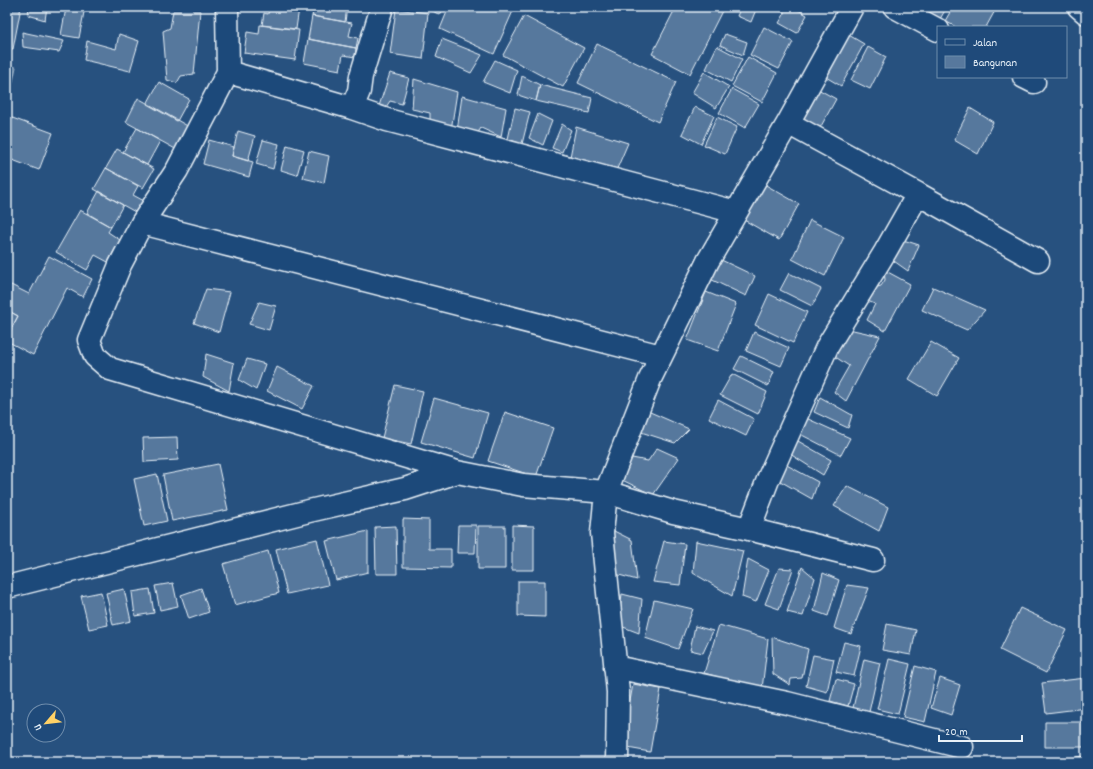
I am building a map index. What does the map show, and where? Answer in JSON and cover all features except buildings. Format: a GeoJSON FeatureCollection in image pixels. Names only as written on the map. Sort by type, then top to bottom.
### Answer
{"type":"FeatureCollection","features":[{"type":"Feature","properties":{"kind":"street"},"geometry":{"type":"LineString","coordinates":[[227,7],[228,72],[177,170],[142,223],[120,265],[88,340],[96,356],[110,369],[457,472],[523,485],[606,492],[673,512],[749,529],[873,560]]}},
{"type":"Feature","properties":{"kind":"street"},"geometry":{"type":"LineString","coordinates":[[352,108],[359,91],[382,7]]}},
{"type":"Feature","properties":{"kind":"street"},"geometry":{"type":"LineString","coordinates":[[617,762],[618,692],[602,533],[606,492],[650,379],[708,262],[788,123],[852,7]]}},
{"type":"Feature","properties":{"kind":"street"},"geometry":{"type":"LineString","coordinates":[[895,7],[937,29]]}},
{"type":"Feature","properties":{"kind":"street"},"geometry":{"type":"LineString","coordinates":[[1079,7],[1086,13]]}},
{"type":"Feature","properties":{"kind":"street"},"geometry":{"type":"LineString","coordinates":[[228,72],[352,108],[387,120],[736,212]]}},
{"type":"Feature","properties":{"kind":"street"},"geometry":{"type":"LineString","coordinates":[[788,123],[1038,261]]}},
{"type":"Feature","properties":{"kind":"street"},"geometry":{"type":"LineString","coordinates":[[749,529],[769,477],[827,347],[885,252],[918,194]]}},
{"type":"Feature","properties":{"kind":"street"},"geometry":{"type":"LineString","coordinates":[[142,223],[661,356]]}},
{"type":"Feature","properties":{"kind":"street"},"geometry":{"type":"LineString","coordinates":[[7,588],[309,511],[404,489],[457,472]]}},
{"type":"Feature","properties":{"kind":"street"},"geometry":{"type":"LineString","coordinates":[[615,668],[786,703],[962,747]]}},
{"type":"Feature","properties":{"kind":"water"},"geometry":{"type":"Polygon","coordinates":[[[7,65],[16,67],[11,92],[7,90],[7,65]]]}}]}
